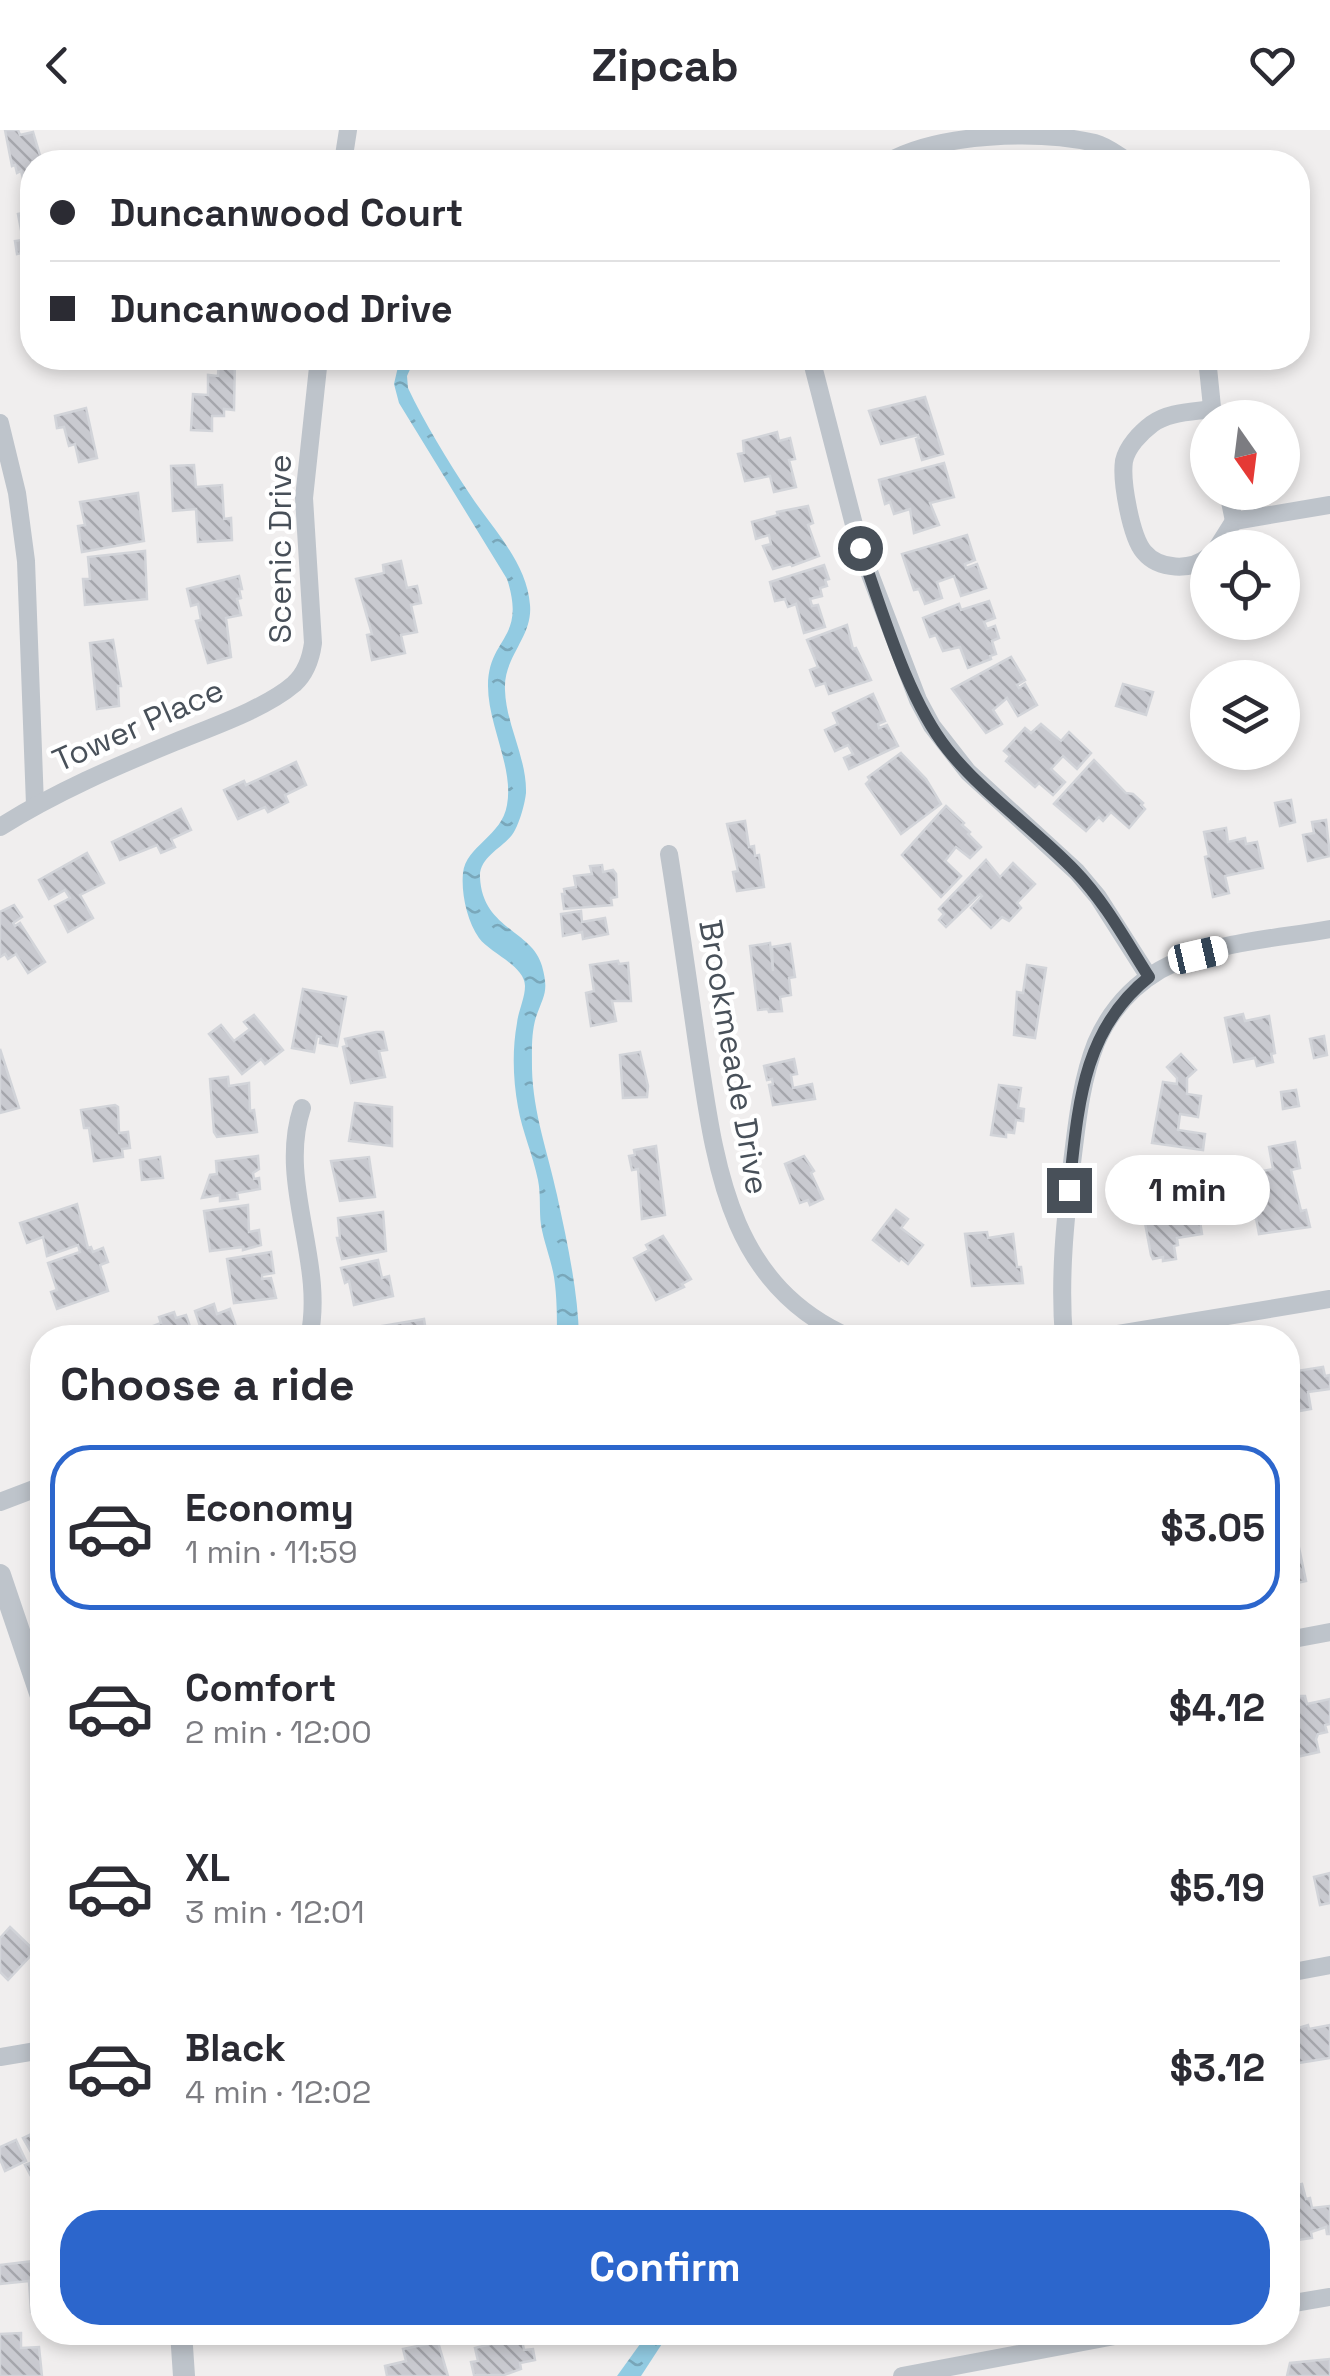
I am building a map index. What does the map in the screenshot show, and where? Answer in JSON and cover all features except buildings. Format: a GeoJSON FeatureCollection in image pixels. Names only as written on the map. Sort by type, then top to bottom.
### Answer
{"type":"FeatureCollection","features":[{"type":"Feature","properties":{"kind":"street"},"geometry":{"type":"LineString","coordinates":[[923,150],[950,141],[1009,136],[1052,136],[1099,144],[1109,150]]}},
{"type":"Feature","properties":{"kind":"street","name":"Scenic Drive"},"geometry":{"type":"LineString","coordinates":[[300,678],[313,642],[304,498],[318,370]]}},
{"type":"Feature","properties":{"kind":"street"},"geometry":{"type":"LineString","coordinates":[[814,370],[855,532],[918,700],[932,726],[968,772],[1077,872],[1098,897],[1149,977]]}},
{"type":"Feature","properties":{"kind":"street"},"geometry":{"type":"LineString","coordinates":[[1208,370],[1211,400]]}},
{"type":"Feature","properties":{"kind":"street"},"geometry":{"type":"LineString","coordinates":[[1190,414],[1168,416],[1152,424],[1131,444],[1124,463],[1133,529],[1143,552],[1158,563],[1190,565]]}},
{"type":"Feature","properties":{"kind":"street"},"geometry":{"type":"LineString","coordinates":[[0,423],[17,493],[26,560],[35,806]]}},
{"type":"Feature","properties":{"kind":"street"},"geometry":{"type":"LineString","coordinates":[[1234,521],[1330,505]]}},
{"type":"Feature","properties":{"kind":"street"},"geometry":{"type":"LineString","coordinates":[[1228,530],[1234,521],[1232,510]]}},
{"type":"Feature","properties":{"kind":"street","name":"Tower Place"},"geometry":{"type":"LineString","coordinates":[[0,828],[100,773],[282,692],[300,678]]}},
{"type":"Feature","properties":{"kind":"street","name":"Brookmeade Drive"},"geometry":{"type":"LineString","coordinates":[[670,854],[707,1108],[730,1209],[754,1256],[785,1295],[824,1325]]}},
{"type":"Feature","properties":{"kind":"street"},"geometry":{"type":"LineString","coordinates":[[1063,1325],[1065,1220],[1084,1087],[1096,1043],[1106,1024],[1127,995],[1149,977],[1198,955],[1330,929]]}},
{"type":"Feature","properties":{"kind":"street"},"geometry":{"type":"LineString","coordinates":[[302,1108],[294,1153],[312,1296],[309,1325]]}},
{"type":"Feature","properties":{"kind":"street"},"geometry":{"type":"LineString","coordinates":[[1173,1325],[1330,1299]]}},
{"type":"Feature","properties":{"kind":"street"},"geometry":{"type":"LineString","coordinates":[[0,1502],[30,1491]]}},
{"type":"Feature","properties":{"kind":"street"},"geometry":{"type":"LineString","coordinates":[[0,1575],[30,1664]]}},
{"type":"Feature","properties":{"kind":"street"},"geometry":{"type":"LineString","coordinates":[[1300,1638],[1330,1632]]}},
{"type":"Feature","properties":{"kind":"street"},"geometry":{"type":"LineString","coordinates":[[1300,1971],[1330,1966]]}},
{"type":"Feature","properties":{"kind":"street"},"geometry":{"type":"LineString","coordinates":[[0,2057],[30,2052]]}},
{"type":"Feature","properties":{"kind":"street"},"geometry":{"type":"LineString","coordinates":[[1300,2302],[1330,2296]]}},
{"type":"Feature","properties":{"kind":"street"},"geometry":{"type":"LineString","coordinates":[[182,2345],[184,2376]]}},
{"type":"Feature","properties":{"kind":"street"},"geometry":{"type":"LineString","coordinates":[[902,2376],[1067,2345]]}},
{"type":"Feature","properties":{"kind":"water"},"geometry":{"type":"Polygon","coordinates":[[[397,370],[410,370],[408,388],[429,428],[507,546],[527,589],[530,616],[508,667],[505,690],[523,767],[525,797],[515,830],[484,863],[480,877],[489,908],[537,954],[544,975],[545,993],[533,1036],[533,1085],[568,1248],[578,1325],[557,1325],[555,1284],[541,1225],[538,1180],[516,1097],[514,1044],[525,986],[519,972],[479,938],[468,915],[463,889],[463,873],[470,855],[498,825],[507,805],[507,776],[488,686],[494,657],[510,627],[512,599],[507,579],[399,403],[394,384],[397,370]]]}},
{"type":"Feature","properties":{"kind":"water"},"geometry":{"type":"Polygon","coordinates":[[[639,2345],[661,2345],[641,2376],[617,2376],[639,2345]]]}},
{"type":"Feature","properties":{"kind":"route"},"geometry":{"type":"LineString","coordinates":[[860,548],[918,700],[948,750],[1077,872],[1098,897],[1149,977],[1117,1006],[1096,1043],[1076,1128],[1069,1190]]}}]}
